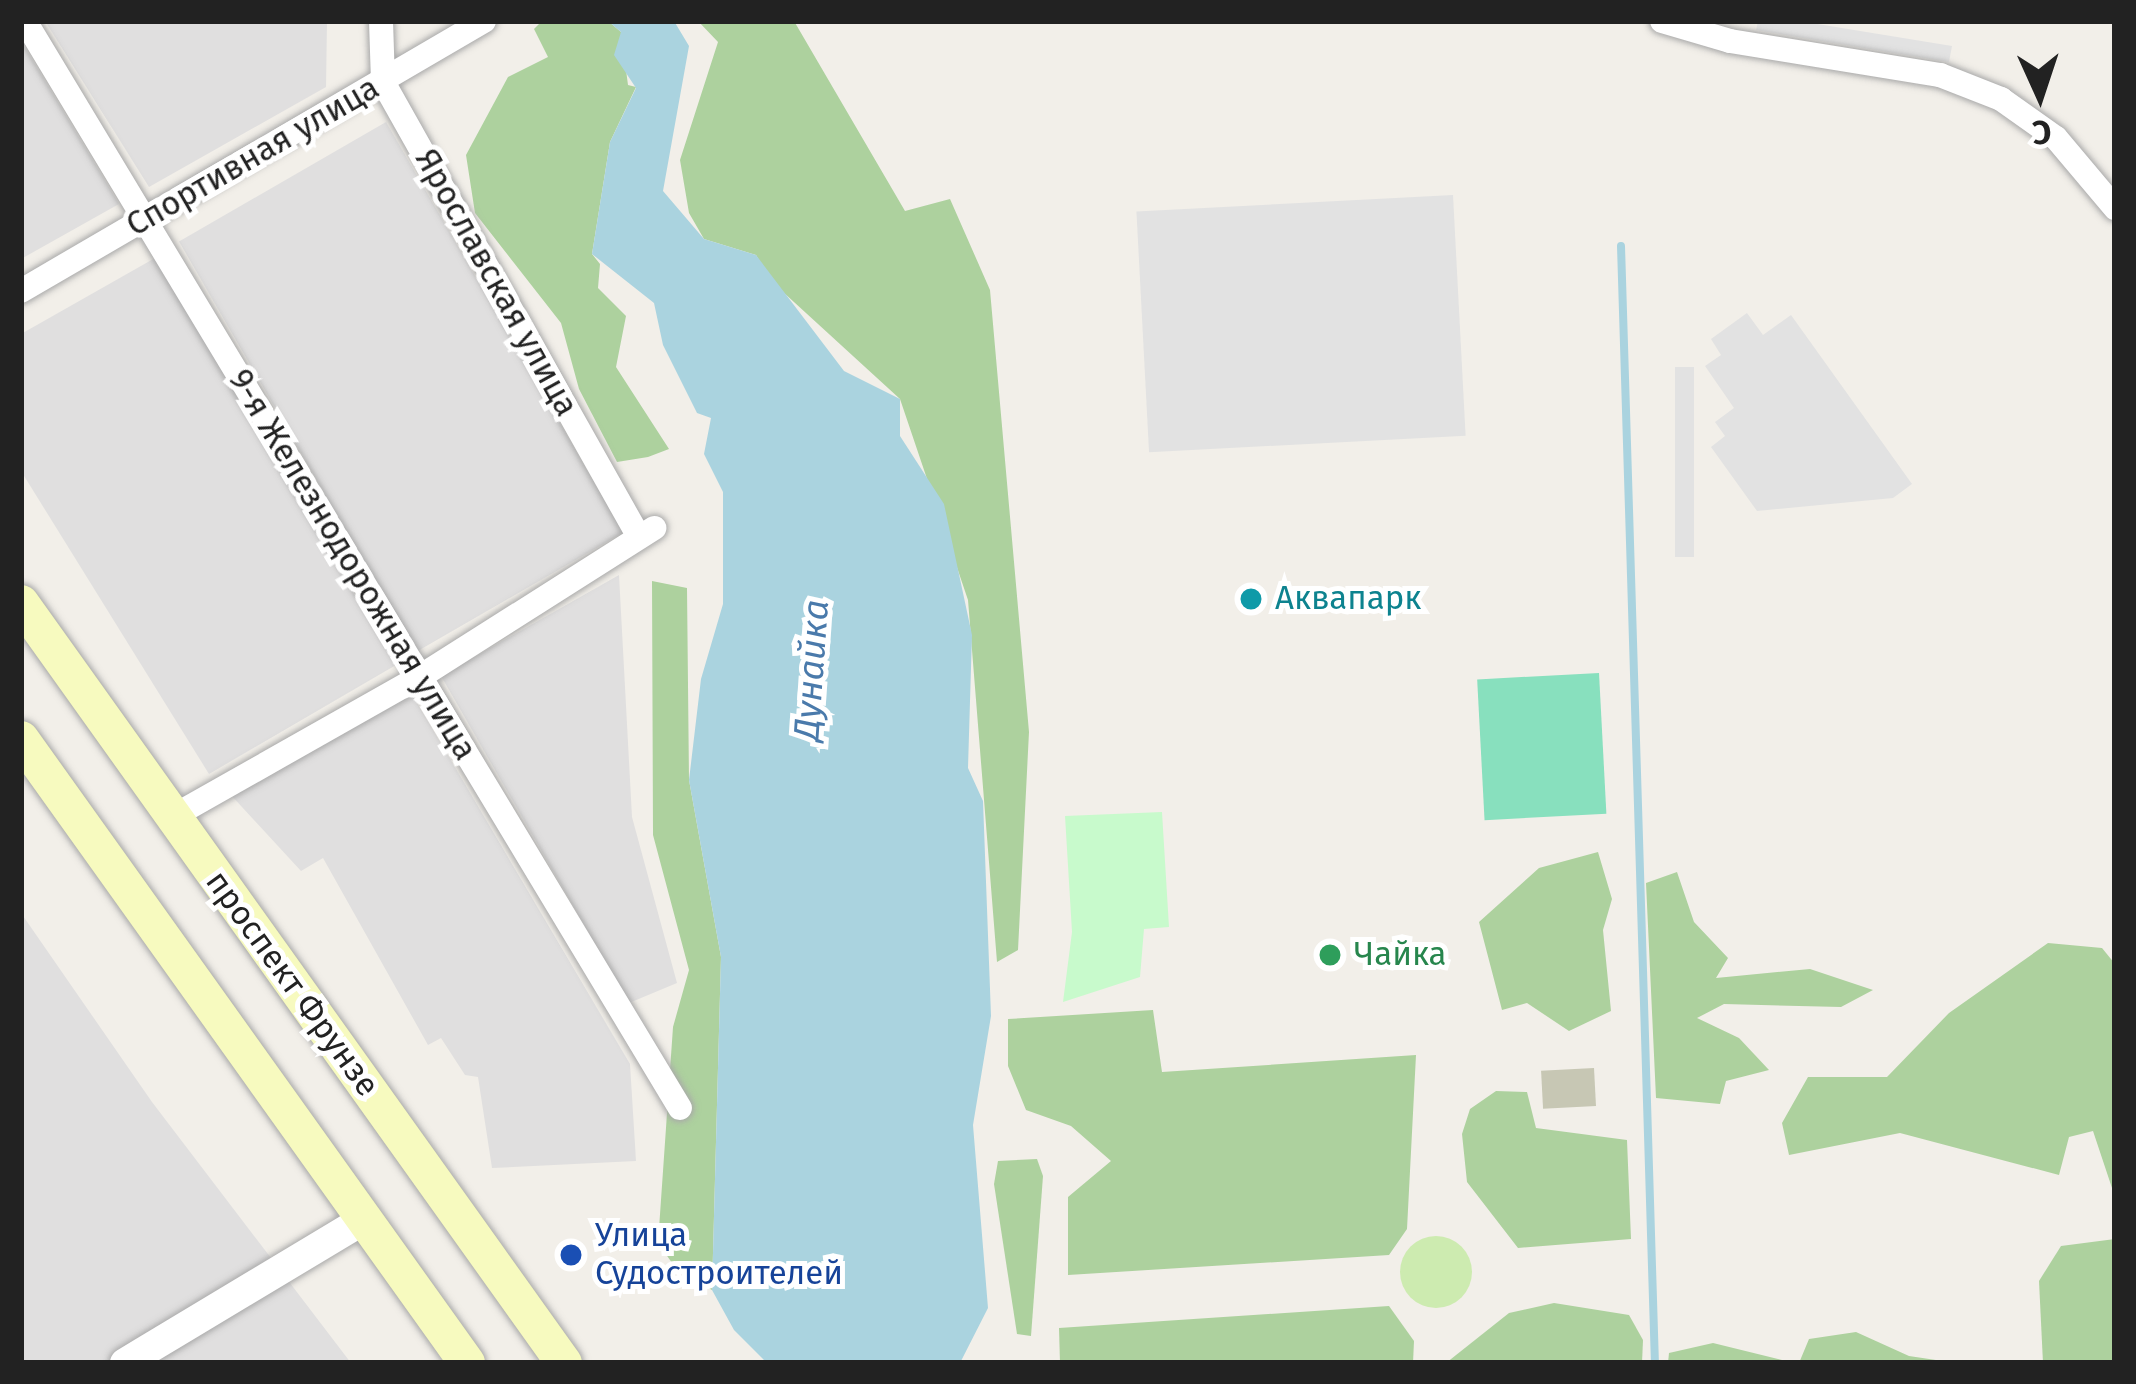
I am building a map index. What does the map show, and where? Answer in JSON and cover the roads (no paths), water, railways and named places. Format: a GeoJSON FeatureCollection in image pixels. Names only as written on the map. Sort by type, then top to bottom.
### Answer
{"type":"FeatureCollection","features":[{"type":"Feature","properties":{"kind":"main road","name":"проспект Фрунзе"},"geometry":{"type":"LineString","coordinates":[[21,603],[564,1363]]}},
{"type":"Feature","properties":{"kind":"main road"},"geometry":{"type":"LineString","coordinates":[[21,739],[467,1363]]}},
{"type":"Feature","properties":{"kind":"street","name":"9-я Железнодорожная улица"},"geometry":{"type":"LineString","coordinates":[[25,21],[680,1108]]}},
{"type":"Feature","properties":{"kind":"street","name":"Ярославская улица"},"geometry":{"type":"LineString","coordinates":[[380,21],[383,82],[647,533],[418,678]]}},
{"type":"Feature","properties":{"kind":"street","name":"Спортивная улица"},"geometry":{"type":"LineString","coordinates":[[21,291],[484,21]]}},
{"type":"Feature","properties":{"kind":"street"},"geometry":{"type":"LineString","coordinates":[[1662,21],[1730,41],[1940,75],[2001,99],[2056,138],[2115,208]]}},
{"type":"Feature","properties":{"kind":"street"},"geometry":{"type":"LineString","coordinates":[[172,817],[418,678]]}},
{"type":"Feature","properties":{"kind":"street"},"geometry":{"type":"LineString","coordinates":[[125,1363],[363,1220]]}},
{"type":"Feature","properties":{"kind":"water","name":"Дунайка"},"geometry":{"type":"Polygon","coordinates":[[[608,21],[674,21],[689,46],[663,191],[704,239],[756,255],[844,371],[900,399],[900,436],[944,504],[972,635],[968,768],[983,801],[991,1016],[973,1125],[988,1308],[960,1363],[767,1363],[734,1330],[712,1290],[721,957],[689,780],[701,679],[723,604],[723,492],[704,454],[711,418],[697,413],[663,345],[654,303],[592,254],[610,142],[636,88],[614,55],[621,32],[608,21]]]}},
{"type":"Feature","properties":{"kind":"waterway"},"geometry":{"type":"LineString","coordinates":[[1621,246],[1655,1363]]}},
{"type":"Feature","properties":{"kind":"place","name":"Аквапарк"},"geometry":{"type":"Point","coordinates":[1251,599]}},
{"type":"Feature","properties":{"kind":"place","name":"Чайка"},"geometry":{"type":"Point","coordinates":[1330,955]}},
{"type":"Feature","properties":{"kind":"place","name":"Улица Судостроителей"},"geometry":{"type":"Point","coordinates":[571,1255]}}]}
